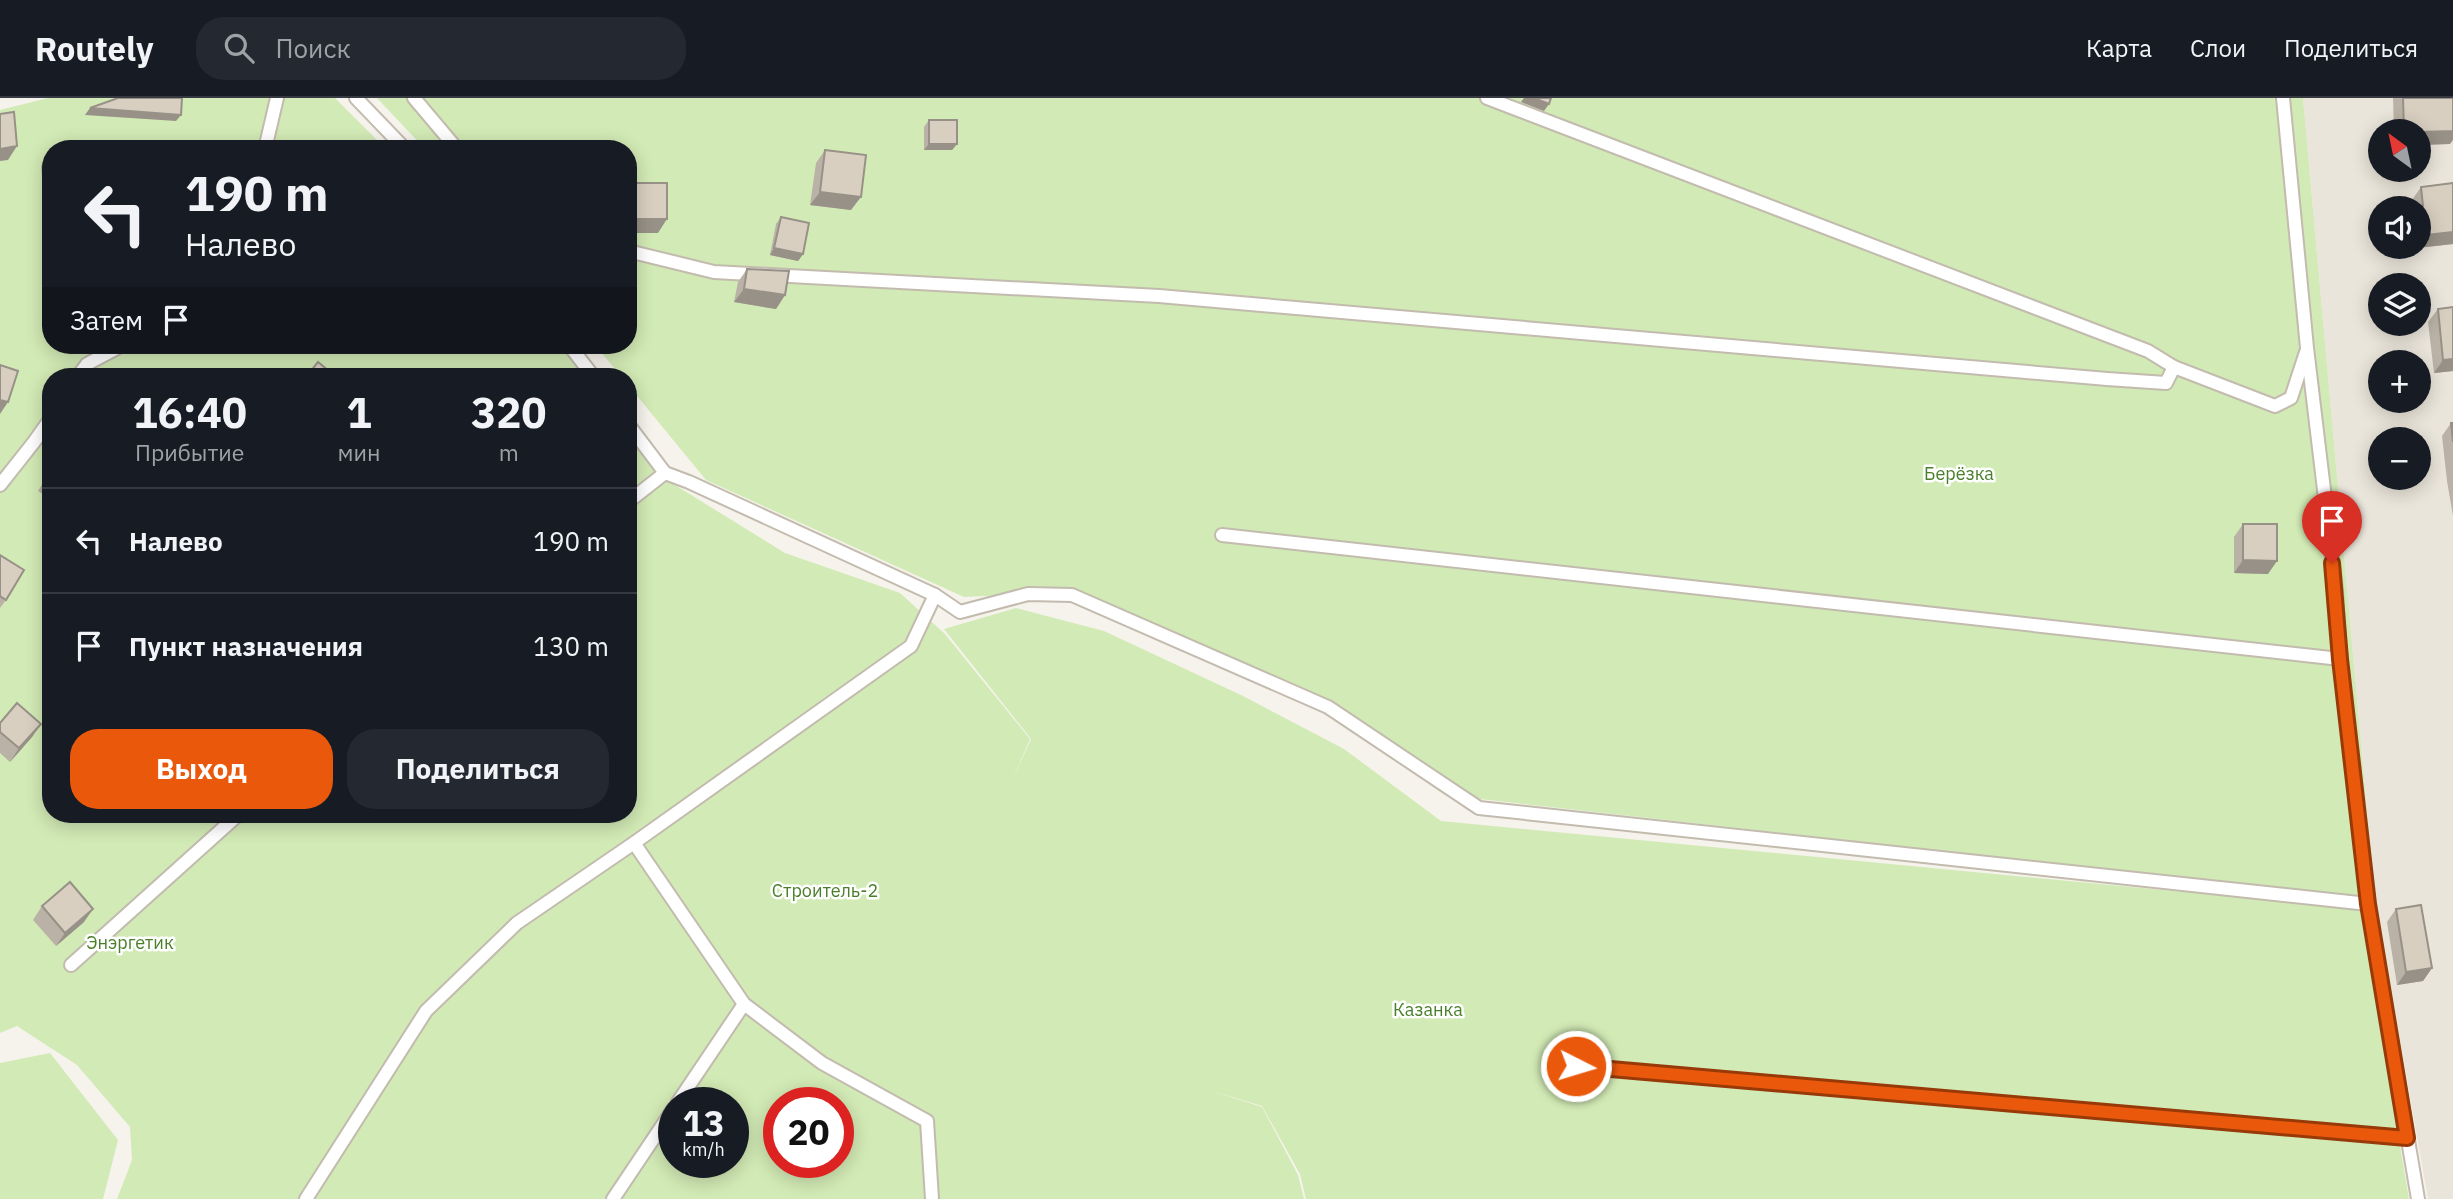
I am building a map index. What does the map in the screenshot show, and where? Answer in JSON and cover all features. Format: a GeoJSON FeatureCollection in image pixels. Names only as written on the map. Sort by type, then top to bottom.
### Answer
{"type":"FeatureCollection","features":[{"type":"Feature","properties":{"kind":"lane"},"geometry":{"type":"LineString","coordinates":[[267,140],[277,98]]}},
{"type":"Feature","properties":{"kind":"lane"},"geometry":{"type":"LineString","coordinates":[[356,98],[396,140]]}},
{"type":"Feature","properties":{"kind":"lane"},"geometry":{"type":"LineString","coordinates":[[414,98],[449,140]]}},
{"type":"Feature","properties":{"kind":"lane"},"geometry":{"type":"LineString","coordinates":[[1487,98],[2148,351],[2174,368],[2274,406],[2291,398],[2307,348]]}},
{"type":"Feature","properties":{"kind":"lane"},"geometry":{"type":"LineString","coordinates":[[2283,98],[2307,348],[2336,590],[2340,659],[2368,904],[2418,1199]]}},
{"type":"Feature","properties":{"kind":"lane"},"geometry":{"type":"LineString","coordinates":[[637,253],[714,272],[1158,296],[2107,379],[2166,383],[2174,368]]}},
{"type":"Feature","properties":{"kind":"lane"},"geometry":{"type":"LineString","coordinates":[[84,368],[106,354]]}},
{"type":"Feature","properties":{"kind":"lane"},"geometry":{"type":"LineString","coordinates":[[576,354],[587,368]]}},
{"type":"Feature","properties":{"kind":"lane"},"geometry":{"type":"LineString","coordinates":[[0,485],[42,431]]}},
{"type":"Feature","properties":{"kind":"lane"},"geometry":{"type":"LineString","coordinates":[[637,436],[665,473],[935,595],[960,612],[1028,594],[1072,595],[1328,707],[1479,808],[2368,904]]}},
{"type":"Feature","properties":{"kind":"lane"},"geometry":{"type":"LineString","coordinates":[[637,495],[665,473]]}},
{"type":"Feature","properties":{"kind":"lane"},"geometry":{"type":"LineString","coordinates":[[1222,535],[2340,659]]}},
{"type":"Feature","properties":{"kind":"lane"},"geometry":{"type":"LineString","coordinates":[[306,1199],[426,1011],[517,923],[911,646],[935,595]]}},
{"type":"Feature","properties":{"kind":"lane"},"geometry":{"type":"LineString","coordinates":[[71,965],[229,823]]}},
{"type":"Feature","properties":{"kind":"lane"},"geometry":{"type":"LineString","coordinates":[[634,843],[744,1004],[822,1063],[927,1121],[932,1199]]}},
{"type":"Feature","properties":{"kind":"lane"},"geometry":{"type":"LineString","coordinates":[[688,1087],[744,1004]]}},
{"type":"Feature","properties":{"kind":"lane"},"geometry":{"type":"LineString","coordinates":[[1576,1066],[2407,1138]]}},
{"type":"Feature","properties":{"kind":"lane"},"geometry":{"type":"LineString","coordinates":[[612,1199],[658,1131]]}},
{"type":"Feature","properties":{"kind":"shaded area"},"geometry":{"type":"Polygon","coordinates":[[[2303,98],[2453,98],[2453,1199],[2428,1199],[2375,900],[2303,98]]]}},
{"type":"Feature","properties":{"kind":"green space"},"geometry":{"type":"Polygon","coordinates":[[[48,98],[335,98],[377,140],[42,140],[42,354],[571,354],[583,368],[42,368],[42,823],[637,823],[637,437],[675,485],[785,553],[900,593],[945,634],[1030,739],[1012,781],[1031,739],[944,629],[1016,608],[1104,631],[1243,696],[1344,749],[1441,821],[2360,909],[2409,1199],[1306,1199],[1300,1174],[1262,1106],[1206,1089],[1262,1107],[1298,1175],[1304,1199],[117,1199],[132,1160],[130,1127],[77,1065],[17,1026],[0,1033],[0,110],[48,98]]]}},
{"type":"Feature","properties":{"kind":"green space","name":"Берёзка"},"geometry":{"type":"Polygon","coordinates":[[[377,98],[2303,98],[2375,900],[1445,795],[1314,704],[1051,593],[964,597],[706,480],[637,396],[637,368],[614,368],[603,354],[637,354],[637,140],[417,140],[377,98]]]}},
{"type":"Feature","properties":{"kind":"green space"},"geometry":{"type":"Polygon","coordinates":[[[50,1053],[118,1140],[103,1199],[0,1199],[0,1063],[50,1053]]]}},
{"type":"Feature","properties":{"kind":"building"},"geometry":{"type":"Polygon","coordinates":[[[118,98],[182,98],[181,115],[90,108],[118,98]]]}},
{"type":"Feature","properties":{"kind":"building"},"geometry":{"type":"Polygon","coordinates":[[[1534,98],[1551,98],[1549,104],[1534,98]]]}},
{"type":"Feature","properties":{"kind":"building"},"geometry":{"type":"Polygon","coordinates":[[[2403,98],[2453,98],[2453,131],[2431,132],[2431,119],[2404,119],[2403,98]]]}},
{"type":"Feature","properties":{"kind":"building"},"geometry":{"type":"Polygon","coordinates":[[[14,112],[17,146],[0,149],[0,114],[14,112]]]}},
{"type":"Feature","properties":{"kind":"building"},"geometry":{"type":"Polygon","coordinates":[[[929,120],[957,120],[957,144],[929,144],[929,120]]]}},
{"type":"Feature","properties":{"kind":"building"},"geometry":{"type":"Polygon","coordinates":[[[825,150],[866,155],[861,197],[820,192],[825,150]]]}},
{"type":"Feature","properties":{"kind":"building"},"geometry":{"type":"Polygon","coordinates":[[[637,183],[667,183],[667,219],[637,219],[637,183]]]}},
{"type":"Feature","properties":{"kind":"building"},"geometry":{"type":"Polygon","coordinates":[[[2453,183],[2453,232],[2431,234],[2431,196],[2422,196],[2421,187],[2453,183]]]}},
{"type":"Feature","properties":{"kind":"building"},"geometry":{"type":"Polygon","coordinates":[[[781,217],[809,223],[803,254],[774,248],[781,217]]]}},
{"type":"Feature","properties":{"kind":"building"},"geometry":{"type":"Polygon","coordinates":[[[747,269],[789,271],[785,295],[744,289],[747,269]]]}},
{"type":"Feature","properties":{"kind":"building"},"geometry":{"type":"Polygon","coordinates":[[[2453,307],[2453,359],[2443,360],[2438,309],[2453,307]]]}},
{"type":"Feature","properties":{"kind":"building"},"geometry":{"type":"Polygon","coordinates":[[[318,362],[325,368],[313,368],[318,362]]]}},
{"type":"Feature","properties":{"kind":"building"},"geometry":{"type":"Polygon","coordinates":[[[0,365],[18,371],[8,402],[0,400],[0,365]]]}},
{"type":"Feature","properties":{"kind":"building"},"geometry":{"type":"Polygon","coordinates":[[[2243,524],[2277,524],[2277,561],[2243,560],[2243,524]]]}},
{"type":"Feature","properties":{"kind":"building"},"geometry":{"type":"Polygon","coordinates":[[[0,555],[24,570],[6,600],[0,596],[0,555]]]}},
{"type":"Feature","properties":{"kind":"building"},"geometry":{"type":"Polygon","coordinates":[[[17,703],[41,724],[19,748],[0,732],[0,723],[17,703]]]}},
{"type":"Feature","properties":{"kind":"building"},"geometry":{"type":"Polygon","coordinates":[[[70,882],[93,909],[65,933],[42,906],[70,882]]]}},
{"type":"Feature","properties":{"kind":"building"},"geometry":{"type":"Polygon","coordinates":[[[2421,905],[2432,968],[2406,972],[2396,909],[2421,905]]]}},
{"type":"Feature","properties":{"kind":"route"},"geometry":{"type":"LineString","coordinates":[[1576,1066],[2407,1138],[2368,904],[2340,659],[2332,563]]}},
{"type":"Feature","properties":{"kind":"park label","name":"Строитель-2"},"geometry":{"type":"Point","coordinates":[825,891]}},
{"type":"Feature","properties":{"kind":"park label","name":"Энэргетик"},"geometry":{"type":"Point","coordinates":[130,943]}},
{"type":"Feature","properties":{"kind":"park label","name":"Казанка"},"geometry":{"type":"Point","coordinates":[1428,1010]}}]}
